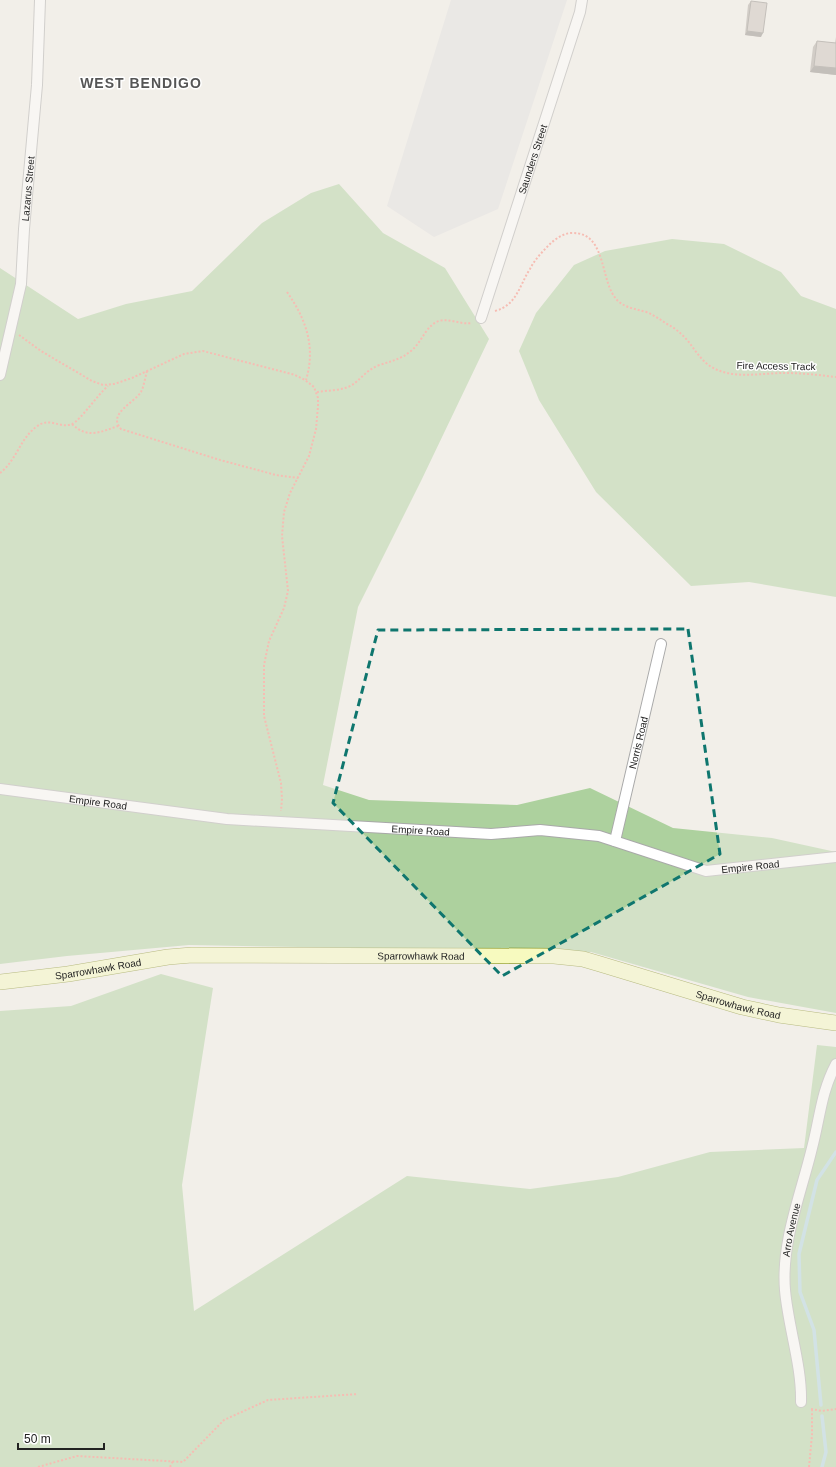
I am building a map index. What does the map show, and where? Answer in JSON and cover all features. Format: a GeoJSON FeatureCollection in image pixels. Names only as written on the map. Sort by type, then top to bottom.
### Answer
{"type":"FeatureCollection","features":[{"type":"Feature","properties":{"kind":"street","name":"Lazarus Street"},"geometry":{"type":"LineString","coordinates":[[0,375],[22,284],[24,229],[37,85],[40,0]]}},
{"type":"Feature","properties":{"kind":"street","name":"Saunders Street"},"geometry":{"type":"LineString","coordinates":[[483,314],[580,12],[582,0]]}},
{"type":"Feature","properties":{"kind":"street","name":"Norris Road"},"geometry":{"type":"LineString","coordinates":[[615,841],[661,644]]}},
{"type":"Feature","properties":{"kind":"street","name":"Empire Road"},"geometry":{"type":"LineString","coordinates":[[0,789],[227,819],[492,834],[540,830],[599,836],[706,871],[836,857]]}},
{"type":"Feature","properties":{"kind":"street","name":"Sparrowhawk Road"},"geometry":{"type":"LineString","coordinates":[[0,982],[68,974],[142,961],[192,955],[554,956],[583,959],[748,1008],[785,1016],[836,1023]]}},
{"type":"Feature","properties":{"kind":"street","name":"Arro Avenue"},"geometry":{"type":"LineString","coordinates":[[800,1402],[800,1385],[785,1290],[785,1262],[795,1212],[812,1148],[822,1098],[836,1064]]}},
{"type":"Feature","properties":{"kind":"path","name":"Fire Access Track"},"geometry":{"type":"LineString","coordinates":[[483,314],[494,311],[511,303],[519,292],[530,268],[547,247],[561,236],[580,233],[590,240],[599,250],[610,290],[618,301],[631,309],[654,316],[676,329],[703,360],[715,369],[733,374],[784,373],[836,378]]}},
{"type":"Feature","properties":{"kind":"path"},"geometry":{"type":"LineString","coordinates":[[287,292],[300,311],[308,334],[311,356],[306,381]]}},
{"type":"Feature","properties":{"kind":"path"},"geometry":{"type":"LineString","coordinates":[[317,392],[345,388],[377,366],[399,360],[414,349],[431,326],[439,322],[445,321],[467,324],[483,314]]}},
{"type":"Feature","properties":{"kind":"path"},"geometry":{"type":"LineString","coordinates":[[11,330],[41,351],[92,381],[109,385]]}},
{"type":"Feature","properties":{"kind":"path"},"geometry":{"type":"LineString","coordinates":[[0,473],[8,465],[29,433],[40,424],[50,421],[65,425],[72,424],[109,385],[147,371],[184,354],[203,350],[269,367],[306,381],[317,392],[318,406],[313,442],[286,504],[282,522],[284,560],[288,582],[287,600],[270,641],[264,665],[264,716],[282,792],[279,822]]}},
{"type":"Feature","properties":{"kind":"path"},"geometry":{"type":"LineString","coordinates":[[147,371],[140,392],[119,414],[117,419],[118,426],[127,432],[179,446],[220,460],[298,478]]}},
{"type":"Feature","properties":{"kind":"path"},"geometry":{"type":"LineString","coordinates":[[72,424],[81,431],[92,434],[118,426]]}},
{"type":"Feature","properties":{"kind":"path"},"geometry":{"type":"LineString","coordinates":[[38,1467],[77,1456],[183,1462],[224,1420],[268,1400],[358,1394]]}},
{"type":"Feature","properties":{"kind":"path"},"geometry":{"type":"LineString","coordinates":[[810,1467],[812,1409],[822,1411],[836,1409]]}},
{"type":"Feature","properties":{"kind":"path"},"geometry":{"type":"LineString","coordinates":[[170,1467],[173,1461]]}},
{"type":"Feature","properties":{"kind":"highlighted area"},"geometry":{"type":"Polygon","coordinates":[[[688,629],[720,854],[502,976],[333,803],[378,630],[688,629]]]}},
{"type":"Feature","properties":{"kind":"shaded area"},"geometry":{"type":"Polygon","coordinates":[[[451,0],[567,0],[498,209],[434,237],[387,206],[451,0]]]}},
{"type":"Feature","properties":{"kind":"green space"},"geometry":{"type":"Polygon","coordinates":[[[339,184],[383,233],[445,268],[489,339],[421,481],[358,607],[323,785],[369,800],[517,805],[590,788],[673,828],[772,838],[836,852],[836,1013],[748,997],[591,952],[189,945],[67,956],[0,964],[0,268],[78,319],[126,304],[192,291],[262,223],[311,193],[339,184]]]}},
{"type":"Feature","properties":{"kind":"green space"},"geometry":{"type":"Polygon","coordinates":[[[672,239],[724,244],[781,272],[801,296],[836,309],[836,597],[749,582],[691,586],[596,492],[539,400],[519,351],[536,313],[574,265],[605,251],[672,239]]]}},
{"type":"Feature","properties":{"kind":"green space"},"geometry":{"type":"Polygon","coordinates":[[[161,974],[213,988],[182,1185],[194,1311],[407,1176],[530,1189],[618,1177],[710,1152],[804,1148],[817,1045],[836,1047],[836,1467],[0,1467],[0,1011],[71,1006],[161,974]]]}},
{"type":"Feature","properties":{"kind":"building"},"geometry":{"type":"Polygon","coordinates":[[[751,1],[767,3],[763,33],[747,31],[751,1]]]}},
{"type":"Feature","properties":{"kind":"building"},"geometry":{"type":"Polygon","coordinates":[[[817,41],[836,43],[836,68],[814,66],[817,41]]]}},
{"type":"Feature","properties":{"kind":"waterway"},"geometry":{"type":"LineString","coordinates":[[821,1405],[814,1330],[800,1292],[799,1254],[817,1180],[836,1152]]}},
{"type":"Feature","properties":{"kind":"waterway"},"geometry":{"type":"LineString","coordinates":[[822,1416],[826,1452],[822,1467]]}},
{"type":"Feature","properties":{"kind":"district","name":"WEST BENDIGO"},"geometry":{"type":"Point","coordinates":[141,83]}}]}
